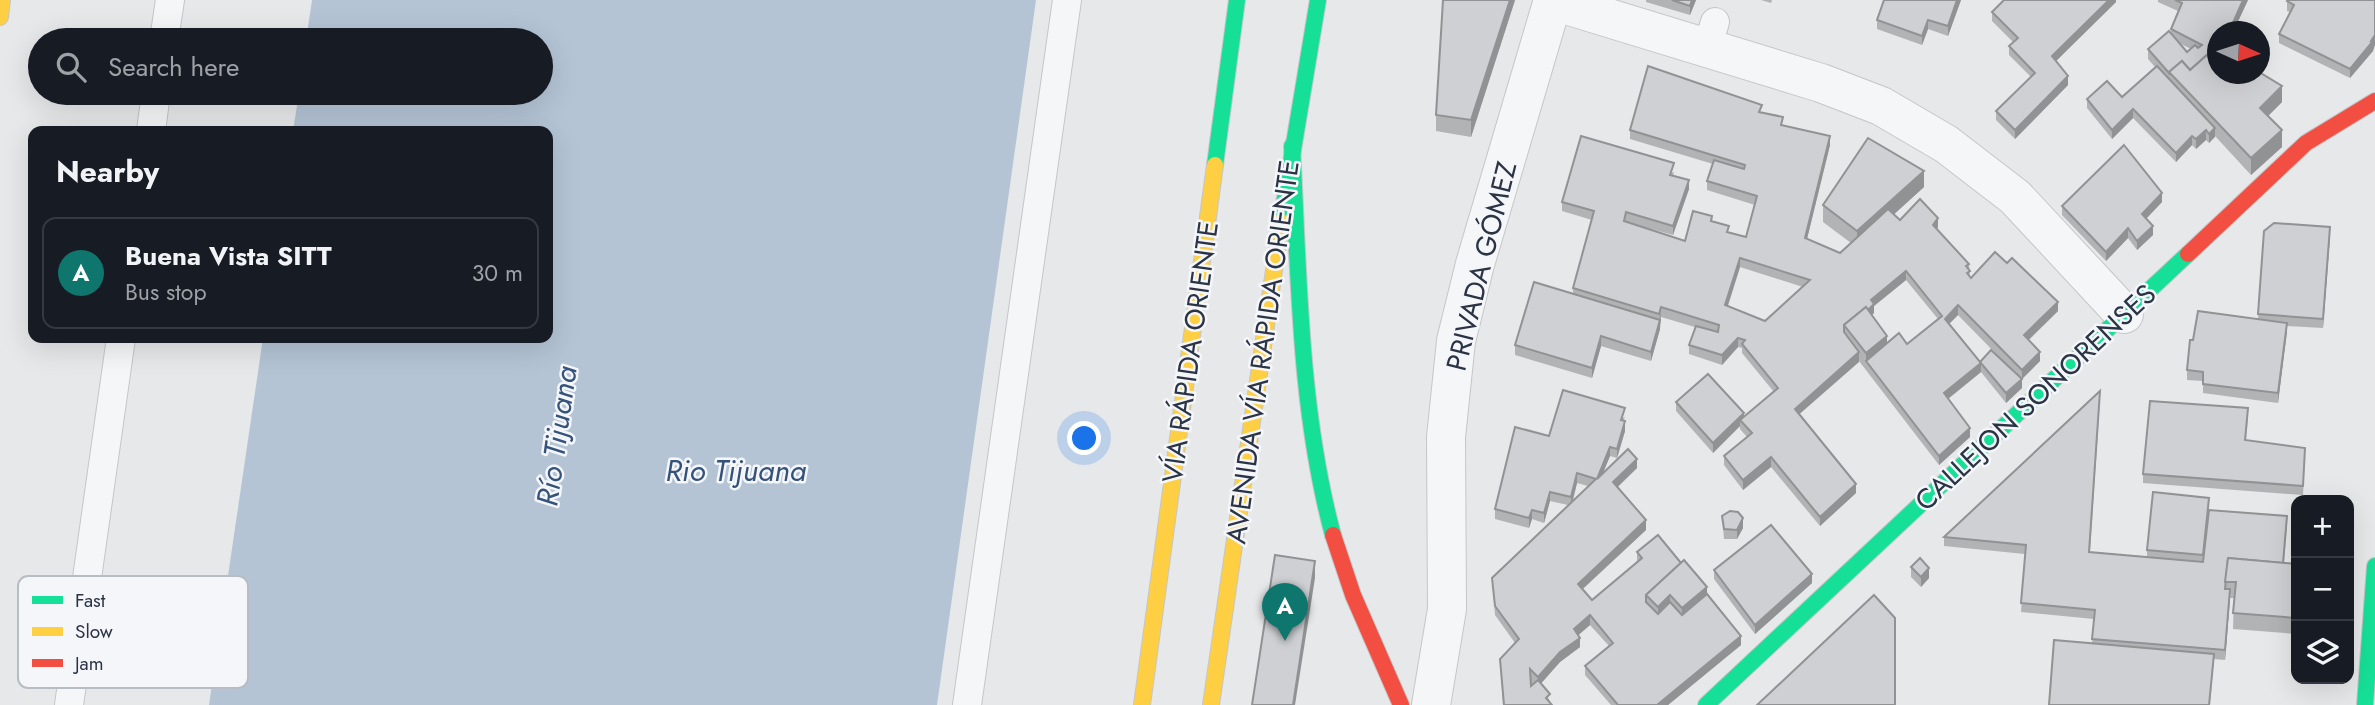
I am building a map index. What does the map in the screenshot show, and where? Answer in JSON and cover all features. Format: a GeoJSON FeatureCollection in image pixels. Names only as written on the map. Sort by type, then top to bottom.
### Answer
{"type":"FeatureCollection","features":[{"type":"Feature","properties":{"kind":"main road"},"geometry":{"type":"LineString","coordinates":[[0,17],[2,0]]}},
{"type":"Feature","properties":{"kind":"main road","name":"VÍA RÁPIDA ORIENTE"},"geometry":{"type":"LineString","coordinates":[[1142,705],[1237,0]]}},
{"type":"Feature","properties":{"kind":"main road","name":"AVENIDA VÍA RÁPIDA ORIENTE"},"geometry":{"type":"LineString","coordinates":[[1211,705],[1292,146],[1318,0]]}},
{"type":"Feature","properties":{"kind":"main road","name":"CALLEJON SONORENSES"},"geometry":{"type":"LineString","coordinates":[[1706,705],[2306,143],[2375,102]]}},
{"type":"Feature","properties":{"kind":"main road"},"geometry":{"type":"LineString","coordinates":[[1292,146],[1309,405],[1331,527],[1354,599],[1401,705]]}},
{"type":"Feature","properties":{"kind":"main road"},"geometry":{"type":"LineString","coordinates":[[2365,705],[2375,566]]}},
{"type":"Feature","properties":{"kind":"street","name":"PRIVADA GÓMEZ"},"geometry":{"type":"LineString","coordinates":[[1432,705],[1447,609],[1446,437],[1456,341],[1475,264],[1553,0],[1711,35],[1881,106],[1946,144],[2015,197],[2124,314]]}},
{"type":"Feature","properties":{"kind":"lane"},"geometry":{"type":"LineString","coordinates":[[166,28],[170,0]]}},
{"type":"Feature","properties":{"kind":"lane"},"geometry":{"type":"LineString","coordinates":[[967,705],[1067,0]]}},
{"type":"Feature","properties":{"kind":"lane"},"geometry":{"type":"LineString","coordinates":[[152,126],[154,105]]}},
{"type":"Feature","properties":{"kind":"lane"},"geometry":{"type":"LineString","coordinates":[[87,576],[120,343]]}},
{"type":"Feature","properties":{"kind":"water","name":"Rio Tijuana"},"geometry":{"type":"Polygon","coordinates":[[[312,0],[1036,0],[937,705],[209,705],[212,688],[248,688],[248,576],[228,576],[262,343],[553,343],[553,126],[294,126],[297,105],[553,105],[553,28],[308,28],[312,0]]]}},
{"type":"Feature","properties":{"kind":"building"},"geometry":{"type":"Polygon","coordinates":[[[1443,0],[1510,0],[1471,120],[1436,115],[1443,0]]]}},
{"type":"Feature","properties":{"kind":"building"},"geometry":{"type":"Polygon","coordinates":[[[1672,0],[1692,0],[1690,6],[1672,0]]]}},
{"type":"Feature","properties":{"kind":"building"},"geometry":{"type":"Polygon","coordinates":[[[1884,0],[1957,0],[1948,26],[1928,20],[1922,36],[1877,20],[1884,0]]]}},
{"type":"Feature","properties":{"kind":"building"},"geometry":{"type":"Polygon","coordinates":[[[2004,0],[2109,0],[2052,56],[2068,76],[2015,130],[1996,111],[2035,73],[2009,46],[2018,38],[1992,12],[2004,0]]]}},
{"type":"Feature","properties":{"kind":"building"},"geometry":{"type":"Polygon","coordinates":[[[2175,0],[2243,0],[2234,21],[2207,21],[2207,55],[2190,70],[2182,61],[2169,73],[2148,49],[2169,31],[2187,52],[2195,45],[2198,48],[2202,45],[2171,29],[2182,3],[2175,0]]]}},
{"type":"Feature","properties":{"kind":"building"},"geometry":{"type":"Polygon","coordinates":[[[2288,0],[2375,0],[2373,41],[2350,69],[2279,34],[2294,5],[2288,0]]]}},
{"type":"Feature","properties":{"kind":"building"},"geometry":{"type":"Polygon","coordinates":[[[2207,55],[2207,84],[2270,84],[2270,79],[2282,86],[2260,108],[2282,130],[2251,158],[2169,72],[2182,61],[2190,70],[2207,55]]]}},
{"type":"Feature","properties":{"kind":"building"},"geometry":{"type":"Polygon","coordinates":[[[1648,66],[1762,105],[1759,112],[1783,117],[1781,125],[1830,136],[1805,238],[1840,253],[1888,209],[1900,220],[1920,199],[1938,218],[1933,225],[1969,264],[1966,266],[1970,271],[1967,273],[1971,278],[1995,252],[2007,263],[2012,258],[2058,302],[2024,335],[2040,352],[2022,370],[1958,305],[1945,319],[1981,363],[1944,393],[1970,428],[1939,456],[1866,361],[1899,333],[1907,344],[1942,316],[1906,271],[1871,300],[1874,304],[1868,310],[1866,307],[1844,325],[1844,332],[1859,352],[1795,409],[1856,484],[1820,517],[1771,457],[1743,480],[1724,456],[1752,433],[1740,420],[1778,388],[1742,344],[1745,340],[1738,338],[1722,355],[1689,345],[1696,326],[1718,332],[1719,325],[1661,307],[1659,314],[1573,288],[1594,211],[1562,202],[1581,136],[1674,163],[1670,175],[1689,180],[1673,226],[1626,212],[1624,221],[1685,241],[1693,211],[1712,216],[1711,221],[1729,226],[1727,232],[1746,237],[1757,196],[1707,181],[1714,160],[1744,169],[1745,165],[1630,130],[1648,66]],[[1740,258],[1725,305],[1765,321],[1810,280],[1740,258]]]}},
{"type":"Feature","properties":{"kind":"building"},"geometry":{"type":"Polygon","coordinates":[[[2157,66],[2215,128],[2209,134],[2206,130],[2196,139],[2192,136],[2176,153],[2133,109],[2112,130],[2087,99],[2107,81],[2122,97],[2157,66]]]}},
{"type":"Feature","properties":{"kind":"building"},"geometry":{"type":"Polygon","coordinates":[[[1868,138],[1924,171],[1857,231],[1823,205],[1868,138]]]}},
{"type":"Feature","properties":{"kind":"building"},"geometry":{"type":"Polygon","coordinates":[[[2124,145],[2162,193],[2142,214],[2153,226],[2137,241],[2128,228],[2106,252],[2062,206],[2124,145]]]}},
{"type":"Feature","properties":{"kind":"building"},"geometry":{"type":"Polygon","coordinates":[[[2274,223],[2330,227],[2323,319],[2258,314],[2264,231],[2274,223]]]}},
{"type":"Feature","properties":{"kind":"building"},"geometry":{"type":"Polygon","coordinates":[[[1534,282],[1660,320],[1651,352],[1601,336],[1592,368],[1515,345],[1534,282]]]}},
{"type":"Feature","properties":{"kind":"building"},"geometry":{"type":"Polygon","coordinates":[[[1866,307],[1887,336],[1866,353],[1844,325],[1866,307]]]}},
{"type":"Feature","properties":{"kind":"building"},"geometry":{"type":"Polygon","coordinates":[[[2198,311],[2287,323],[2278,393],[2203,384],[2203,372],[2187,370],[2190,340],[2193,340],[2198,311]]]}},
{"type":"Feature","properties":{"kind":"building"},"geometry":{"type":"Polygon","coordinates":[[[1991,350],[2022,379],[2006,393],[1980,362],[1991,350]]]}},
{"type":"Feature","properties":{"kind":"building"},"geometry":{"type":"Polygon","coordinates":[[[1708,374],[1744,413],[1713,443],[1676,402],[1708,374]]]}},
{"type":"Feature","properties":{"kind":"building"},"geometry":{"type":"Polygon","coordinates":[[[1563,390],[1625,408],[1621,420],[1625,421],[1617,449],[1610,447],[1597,479],[1628,449],[1637,459],[1613,482],[1646,520],[1578,584],[1592,600],[1642,558],[1637,552],[1658,535],[1681,563],[1646,595],[1646,602],[1658,614],[1670,602],[1682,615],[1707,594],[1741,636],[1657,705],[1618,705],[1585,666],[1613,643],[1590,615],[1574,629],[1580,638],[1560,652],[1538,677],[1530,669],[1531,686],[1538,680],[1550,694],[1546,698],[1552,705],[1504,705],[1500,659],[1519,639],[1495,606],[1492,578],[1596,479],[1577,473],[1571,497],[1550,492],[1544,513],[1532,510],[1529,518],[1495,509],[1515,427],[1549,436],[1563,390]]]}},
{"type":"Feature","properties":{"kind":"building"},"geometry":{"type":"Polygon","coordinates":[[[2100,391],[2089,552],[2203,562],[2209,510],[2287,516],[2283,563],[2228,558],[2225,589],[2230,589],[2225,650],[2092,639],[2095,610],[2021,603],[2026,545],[1944,537],[2100,391]]]}},
{"type":"Feature","properties":{"kind":"building"},"geometry":{"type":"Polygon","coordinates":[[[2150,401],[2248,408],[2245,440],[2305,448],[2303,486],[2143,474],[2150,401]]]}},
{"type":"Feature","properties":{"kind":"building"},"geometry":{"type":"Polygon","coordinates":[[[2153,492],[2209,498],[2203,555],[2147,550],[2153,492]]]}},
{"type":"Feature","properties":{"kind":"building"},"geometry":{"type":"Polygon","coordinates":[[[1730,511],[1738,512],[1743,518],[1737,530],[1724,529],[1722,516],[1730,511]]]}},
{"type":"Feature","properties":{"kind":"building"},"geometry":{"type":"Polygon","coordinates":[[[1771,525],[1812,574],[1755,625],[1714,570],[1771,525]]]}},
{"type":"Feature","properties":{"kind":"building"},"geometry":{"type":"Polygon","coordinates":[[[1275,555],[1315,561],[1293,705],[1252,705],[1275,555]]]}},
{"type":"Feature","properties":{"kind":"building"},"geometry":{"type":"Polygon","coordinates":[[[1920,558],[1929,568],[1921,577],[1911,567],[1920,558]]]}},
{"type":"Feature","properties":{"kind":"building"},"geometry":{"type":"Polygon","coordinates":[[[2228,558],[2291,564],[2291,618],[2233,613],[2236,582],[2225,582],[2228,558]]]}},
{"type":"Feature","properties":{"kind":"building"},"geometry":{"type":"Polygon","coordinates":[[[1684,560],[1707,587],[1682,608],[1670,595],[1658,607],[1646,595],[1684,560]]]}},
{"type":"Feature","properties":{"kind":"building"},"geometry":{"type":"Polygon","coordinates":[[[1874,595],[1895,618],[1895,705],[1757,705],[1874,595]]]}},
{"type":"Feature","properties":{"kind":"building"},"geometry":{"type":"Polygon","coordinates":[[[2054,640],[2214,654],[2209,705],[2049,705],[2054,640]]]}},
{"type":"Feature","properties":{"kind":"traffic: fast"},"geometry":{"type":"LineString","coordinates":[[1215,165],[1237,0]]}},
{"type":"Feature","properties":{"kind":"traffic: fast"},"geometry":{"type":"LineString","coordinates":[[1281,222],[1318,0]]}},
{"type":"Feature","properties":{"kind":"traffic: fast"},"geometry":{"type":"LineString","coordinates":[[1292,146],[1307,391],[1313,439],[1333,535]]}},
{"type":"Feature","properties":{"kind":"traffic: fast"},"geometry":{"type":"LineString","coordinates":[[1706,705],[2188,254]]}},
{"type":"Feature","properties":{"kind":"traffic: fast"},"geometry":{"type":"LineString","coordinates":[[2365,705],[2375,566]]}},
{"type":"Feature","properties":{"kind":"traffic: slow"},"geometry":{"type":"LineString","coordinates":[[0,17],[2,0]]}},
{"type":"Feature","properties":{"kind":"traffic: slow"},"geometry":{"type":"LineString","coordinates":[[1142,705],[1215,165]]}},
{"type":"Feature","properties":{"kind":"traffic: slow"},"geometry":{"type":"LineString","coordinates":[[1211,705],[1281,222]]}},
{"type":"Feature","properties":{"kind":"traffic: jam"},"geometry":{"type":"LineString","coordinates":[[2188,254],[2306,143],[2375,101]]}},
{"type":"Feature","properties":{"kind":"traffic: jam"},"geometry":{"type":"LineString","coordinates":[[1333,535],[1353,595],[1401,705]]}},
{"type":"Feature","properties":{"kind":"place","name":"Buena Vista SITT"},"geometry":{"type":"Point","coordinates":[1285,641]}},
{"type":"Feature","properties":{"kind":"water label","name":"Río Tijuana"},"geometry":{"type":"Point","coordinates":[557,436]}}]}
